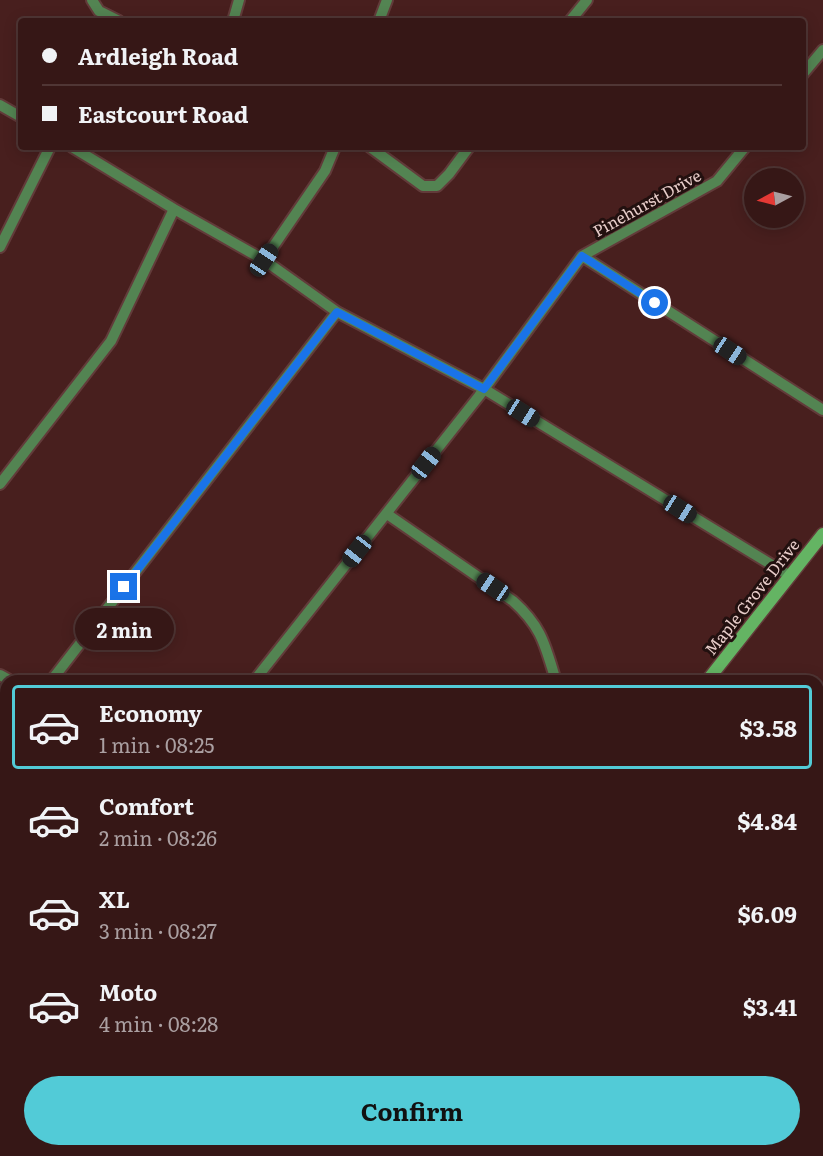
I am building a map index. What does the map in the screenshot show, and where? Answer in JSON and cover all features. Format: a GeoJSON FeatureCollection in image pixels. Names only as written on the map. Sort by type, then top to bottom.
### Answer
{"type":"FeatureCollection","features":[{"type":"Feature","properties":{"kind":"street"},"geometry":{"type":"LineString","coordinates":[[93,0],[99,11],[113,18]]}},
{"type":"Feature","properties":{"kind":"street"},"geometry":{"type":"LineString","coordinates":[[234,18],[239,0]]}},
{"type":"Feature","properties":{"kind":"street"},"geometry":{"type":"LineString","coordinates":[[380,18],[387,0]]}},
{"type":"Feature","properties":{"kind":"street"},"geometry":{"type":"LineString","coordinates":[[572,18],[587,0]]}},
{"type":"Feature","properties":{"kind":"street"},"geometry":{"type":"LineString","coordinates":[[806,70],[823,50]]}},
{"type":"Feature","properties":{"kind":"street"},"geometry":{"type":"LineString","coordinates":[[0,105],[18,115]]}},
{"type":"Feature","properties":{"kind":"street"},"geometry":{"type":"LineString","coordinates":[[0,245],[48,150]]}},
{"type":"Feature","properties":{"kind":"street"},"geometry":{"type":"LineString","coordinates":[[77,150],[174,210],[264,260],[337,312],[484,389],[790,576]]}},
{"type":"Feature","properties":{"kind":"street"},"geometry":{"type":"LineString","coordinates":[[264,260],[325,171],[334,150]]}},
{"type":"Feature","properties":{"kind":"street"},"geometry":{"type":"LineString","coordinates":[[374,150],[423,186],[437,186],[467,150]]}},
{"type":"Feature","properties":{"kind":"street","name":"Pinehurst Drive"},"geometry":{"type":"LineString","coordinates":[[259,675],[484,389],[582,256],[717,181],[743,150]]}},
{"type":"Feature","properties":{"kind":"street"},"geometry":{"type":"LineString","coordinates":[[0,484],[111,341],[174,210]]}},
{"type":"Feature","properties":{"kind":"street"},"geometry":{"type":"LineString","coordinates":[[582,256],[823,410]]}},
{"type":"Feature","properties":{"kind":"street"},"geometry":{"type":"LineString","coordinates":[[56,675],[337,312]]}},
{"type":"Feature","properties":{"kind":"street"},"geometry":{"type":"LineString","coordinates":[[387,514],[513,601],[529,615],[543,637],[554,675]]}},
{"type":"Feature","properties":{"kind":"street","name":"Maple Grove Drive"},"geometry":{"type":"LineString","coordinates":[[712,675],[822,539]]}},
{"type":"Feature","properties":{"kind":"route"},"geometry":{"type":"LineString","coordinates":[[124,587],[337,312],[484,389],[582,256],[655,303]]}}]}
